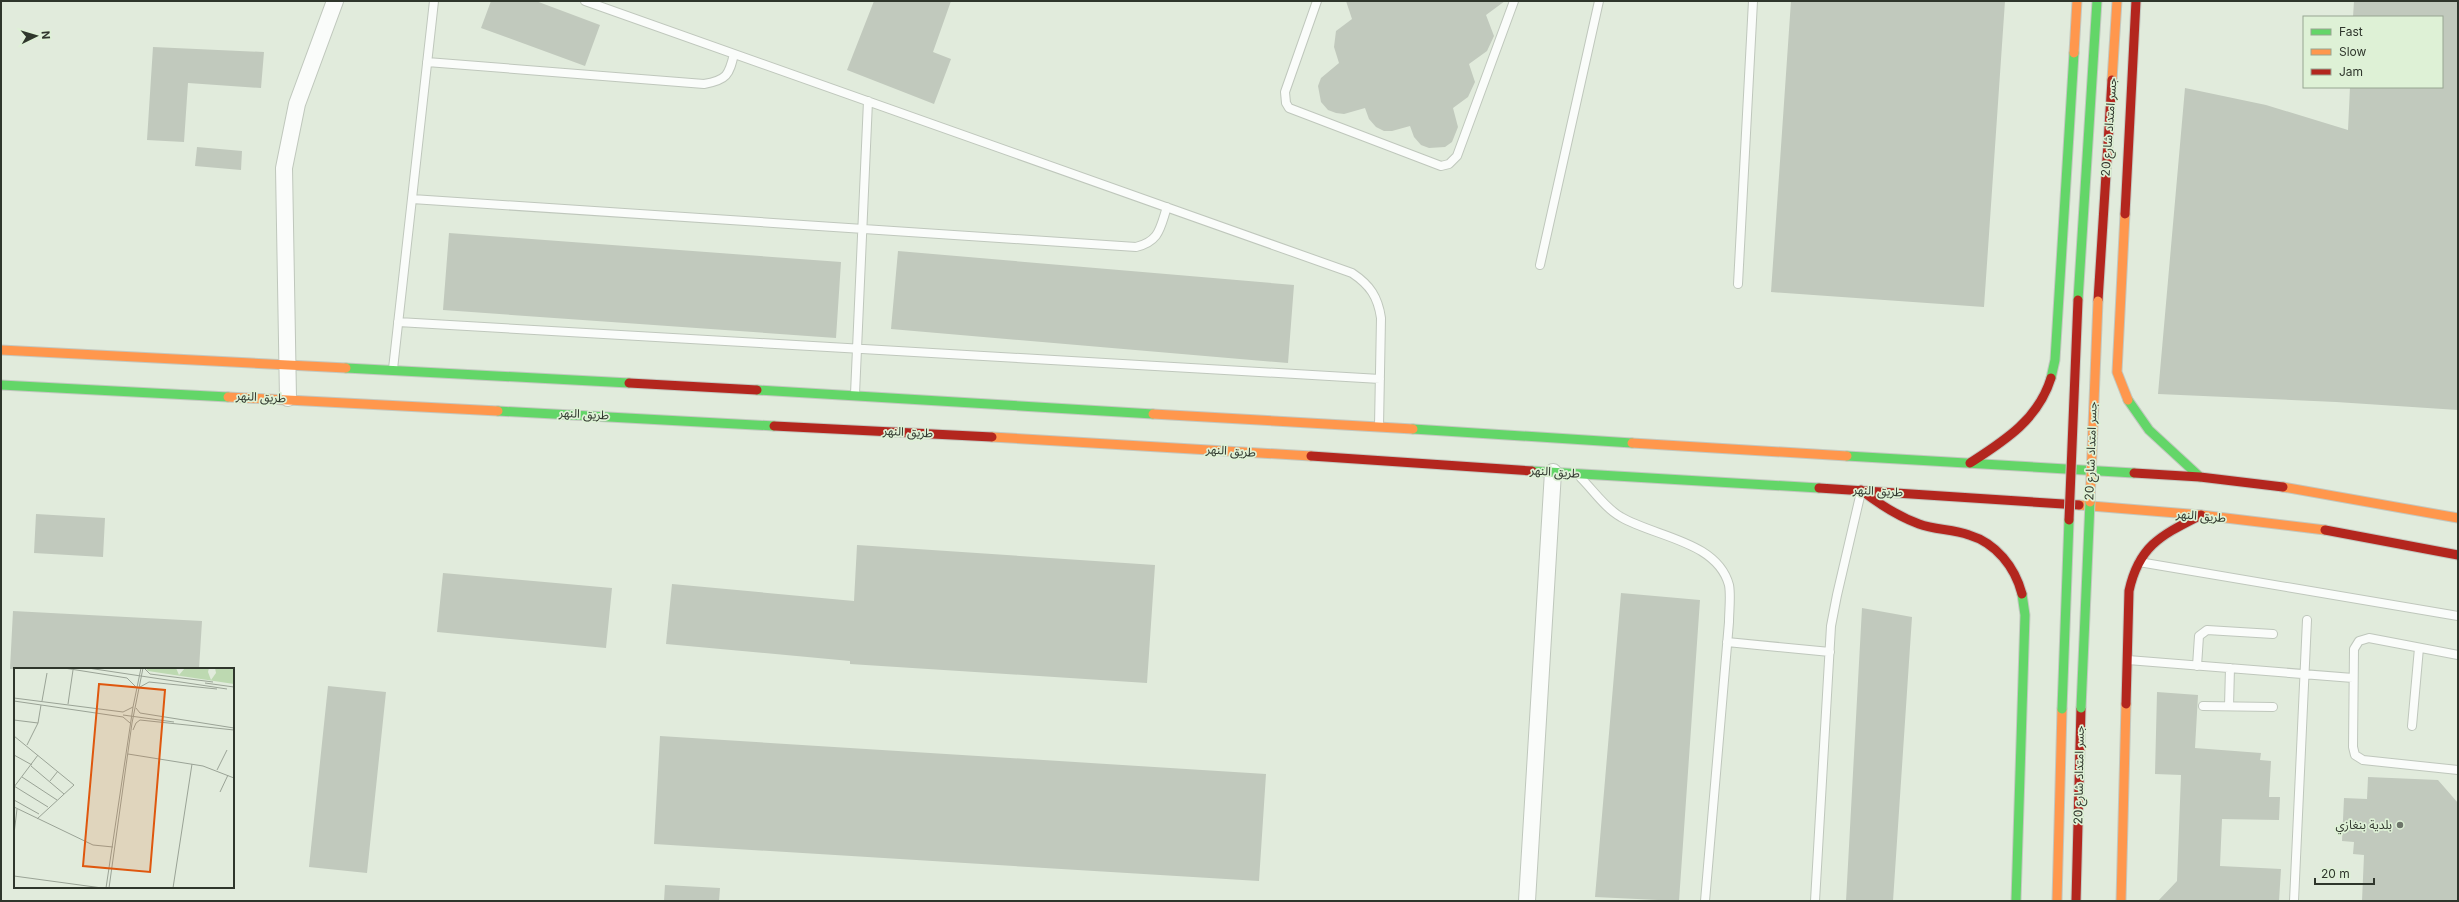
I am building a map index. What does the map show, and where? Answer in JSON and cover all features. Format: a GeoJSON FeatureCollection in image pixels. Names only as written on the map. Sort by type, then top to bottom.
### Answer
{"type":"FeatureCollection","features":[{"type":"Feature","properties":{"kind":"main road"},"geometry":{"type":"LineString","coordinates":[[1970,463],[2019,430],[2033,416],[2044,399],[2052,380],[2055,360],[2077,1]]}},
{"type":"Feature","properties":{"kind":"main road","name":"جسر امتداد شارع 20"},"geometry":{"type":"LineString","coordinates":[[2057,901],[2062,708],[2078,300],[2097,1]]}},
{"type":"Feature","properties":{"kind":"main road","name":"جسر امتداد شارع 20"},"geometry":{"type":"LineString","coordinates":[[2076,901],[2080,708],[2098,301],[2117,1]]}},
{"type":"Feature","properties":{"kind":"main road"},"geometry":{"type":"LineString","coordinates":[[2136,1],[2117,372],[2121,391],[2130,408],[2142,423],[2200,478]]}},
{"type":"Feature","properties":{"kind":"main road"},"geometry":{"type":"LineString","coordinates":[[1,350],[855,395],[1379,426],[2200,478],[2303,489],[2458,518]]}},
{"type":"Feature","properties":{"kind":"main road","name":"طريق النهر"},"geometry":{"type":"LineString","coordinates":[[1,385],[288,398],[1104,443],[1577,474],[1974,497],[2201,515],[2357,535],[2458,555]]}},
{"type":"Feature","properties":{"kind":"main road"},"geometry":{"type":"LineString","coordinates":[[1861,490],[1879,505],[1899,517],[1921,525],[1970,535],[1983,541],[2006,561],[2020,587],[2024,616],[2016,901]]}},
{"type":"Feature","properties":{"kind":"main road"},"geometry":{"type":"LineString","coordinates":[[2121,901],[2129,592],[2136,562],[2151,542],[2201,515]]}},
{"type":"Feature","properties":{"kind":"street"},"geometry":{"type":"LineString","coordinates":[[288,398],[284,168],[297,104],[335,1]]}},
{"type":"Feature","properties":{"kind":"street"},"geometry":{"type":"LineString","coordinates":[[1527,901],[1553,472]]}},
{"type":"Feature","properties":{"kind":"lane"},"geometry":{"type":"LineString","coordinates":[[393,370],[434,1]]}},
{"type":"Feature","properties":{"kind":"lane"},"geometry":{"type":"LineString","coordinates":[[585,1],[1352,273],[1364,281],[1373,291],[1379,304],[1382,318],[1379,426]]}},
{"type":"Feature","properties":{"kind":"lane"},"geometry":{"type":"LineString","coordinates":[[1317,1],[1285,92],[1286,103],[1289,108],[1440,166],[1449,164],[1456,156],[1514,1]]}},
{"type":"Feature","properties":{"kind":"lane"},"geometry":{"type":"LineString","coordinates":[[1540,265],[1599,1]]}},
{"type":"Feature","properties":{"kind":"lane"},"geometry":{"type":"LineString","coordinates":[[1738,284],[1753,1]]}},
{"type":"Feature","properties":{"kind":"lane"},"geometry":{"type":"LineString","coordinates":[[428,62],[704,84],[718,82],[729,74],[734,54]]}},
{"type":"Feature","properties":{"kind":"lane"},"geometry":{"type":"LineString","coordinates":[[855,395],[868,101]]}},
{"type":"Feature","properties":{"kind":"lane"},"geometry":{"type":"LineString","coordinates":[[412,199],[1136,247],[1148,244],[1157,236],[1167,207]]}},
{"type":"Feature","properties":{"kind":"lane"},"geometry":{"type":"LineString","coordinates":[[398,322],[1380,379]]}},
{"type":"Feature","properties":{"kind":"lane"},"geometry":{"type":"LineString","coordinates":[[1577,474],[1620,517],[1685,543],[1707,555],[1722,569],[1729,586],[1727,642],[1705,901]]}},
{"type":"Feature","properties":{"kind":"lane"},"geometry":{"type":"LineString","coordinates":[[1815,901],[1830,652],[1836,594],[1861,490]]}},
{"type":"Feature","properties":{"kind":"lane"},"geometry":{"type":"LineString","coordinates":[[2136,562],[2458,616]]}},
{"type":"Feature","properties":{"kind":"lane"},"geometry":{"type":"LineString","coordinates":[[2294,901],[2307,620]]}},
{"type":"Feature","properties":{"kind":"lane"},"geometry":{"type":"LineString","coordinates":[[2197,666],[2199,636],[2207,630],[2274,634]]}},
{"type":"Feature","properties":{"kind":"lane"},"geometry":{"type":"LineString","coordinates":[[2458,655],[2364,638],[2359,641],[2354,650],[2353,678],[2353,747],[2358,759],[2458,770]]}},
{"type":"Feature","properties":{"kind":"lane"},"geometry":{"type":"LineString","coordinates":[[1727,642],[1830,652]]}},
{"type":"Feature","properties":{"kind":"lane"},"geometry":{"type":"LineString","coordinates":[[2412,726],[2419,648]]}},
{"type":"Feature","properties":{"kind":"lane"},"geometry":{"type":"LineString","coordinates":[[2127,660],[2353,678]]}},
{"type":"Feature","properties":{"kind":"lane"},"geometry":{"type":"LineString","coordinates":[[2229,706],[2230,668]]}},
{"type":"Feature","properties":{"kind":"lane"},"geometry":{"type":"LineString","coordinates":[[2203,706],[2273,707]]}},
{"type":"Feature","properties":{"kind":"building"},"geometry":{"type":"Polygon","coordinates":[[[491,1],[536,1],[600,25],[585,66],[481,28],[491,1]]]}},
{"type":"Feature","properties":{"kind":"building"},"geometry":{"type":"Polygon","coordinates":[[[874,1],[951,1],[933,52],[951,59],[934,104],[847,70],[874,1]]]}},
{"type":"Feature","properties":{"kind":"building"},"geometry":{"type":"Polygon","coordinates":[[[1346,1],[1505,1],[1486,15],[1494,36],[1487,51],[1469,64],[1475,82],[1468,97],[1453,108],[1458,127],[1452,142],[1445,147],[1429,148],[1421,145],[1414,137],[1410,126],[1392,131],[1384,131],[1376,127],[1369,119],[1365,108],[1344,114],[1336,113],[1328,110],[1321,102],[1318,86],[1321,78],[1339,63],[1334,47],[1336,31],[1352,19],[1346,1]]]}},
{"type":"Feature","properties":{"kind":"building"},"geometry":{"type":"Polygon","coordinates":[[[1791,1],[2005,1],[1984,307],[1771,292],[1791,1]]]}},
{"type":"Feature","properties":{"kind":"building"},"geometry":{"type":"Polygon","coordinates":[[[2354,1],[2458,1],[2458,410],[2336,402],[2158,394],[2185,88],[2266,105],[2348,130],[2350,88],[2443,88],[2443,16],[2353,16],[2354,1]]]}},
{"type":"Feature","properties":{"kind":"building"},"geometry":{"type":"Polygon","coordinates":[[[153,47],[264,52],[261,88],[188,83],[184,142],[147,140],[153,47]]]}},
{"type":"Feature","properties":{"kind":"building"},"geometry":{"type":"Polygon","coordinates":[[[197,147],[242,151],[241,170],[195,166],[197,147]]]}},
{"type":"Feature","properties":{"kind":"building"},"geometry":{"type":"Polygon","coordinates":[[[449,233],[841,262],[836,338],[443,310],[449,233]]]}},
{"type":"Feature","properties":{"kind":"building"},"geometry":{"type":"Polygon","coordinates":[[[898,251],[1294,285],[1288,363],[891,329],[898,251]]]}},
{"type":"Feature","properties":{"kind":"building"},"geometry":{"type":"Polygon","coordinates":[[[36,514],[105,518],[103,557],[34,553],[36,514]]]}},
{"type":"Feature","properties":{"kind":"building"},"geometry":{"type":"Polygon","coordinates":[[[857,545],[1155,565],[1147,683],[850,664],[850,661],[666,644],[672,584],[854,601],[857,545]]]}},
{"type":"Feature","properties":{"kind":"building"},"geometry":{"type":"Polygon","coordinates":[[[443,573],[612,588],[606,648],[437,632],[443,573]]]}},
{"type":"Feature","properties":{"kind":"building"},"geometry":{"type":"Polygon","coordinates":[[[1621,593],[1700,600],[1679,901],[1595,897],[1621,593]]]}},
{"type":"Feature","properties":{"kind":"building"},"geometry":{"type":"Polygon","coordinates":[[[1862,608],[1912,617],[1893,901],[1846,901],[1862,608]]]}},
{"type":"Feature","properties":{"kind":"building"},"geometry":{"type":"Polygon","coordinates":[[[13,611],[202,621],[199,668],[10,669],[13,611]]]}},
{"type":"Feature","properties":{"kind":"building"},"geometry":{"type":"Polygon","coordinates":[[[328,686],[386,692],[367,873],[309,867],[328,686]]]}},
{"type":"Feature","properties":{"kind":"building"},"geometry":{"type":"Polygon","coordinates":[[[2157,692],[2198,695],[2195,748],[2261,753],[2260,760],[2271,761],[2269,797],[2280,797],[2279,820],[2222,819],[2220,866],[2281,869],[2279,901],[2158,901],[2177,881],[2181,775],[2155,774],[2157,692]]]}},
{"type":"Feature","properties":{"kind":"building"},"geometry":{"type":"Polygon","coordinates":[[[660,736],[1266,774],[1259,881],[654,844],[660,736]]]}},
{"type":"Feature","properties":{"kind":"building","name":"بلدية بنغازي"},"geometry":{"type":"Polygon","coordinates":[[[2368,777],[2438,780],[2458,803],[2458,901],[2362,901],[2364,855],[2353,854],[2354,842],[2342,841],[2344,798],[2367,799],[2368,777]]]}},
{"type":"Feature","properties":{"kind":"building"},"geometry":{"type":"Polygon","coordinates":[[[665,885],[720,888],[719,901],[664,901],[665,885]]]}},
{"type":"Feature","properties":{"kind":"traffic: fast"},"geometry":{"type":"LineString","coordinates":[[2078,300],[2097,1]]}},
{"type":"Feature","properties":{"kind":"traffic: fast"},"geometry":{"type":"LineString","coordinates":[[2051,378],[2055,360],[2074,53]]}},
{"type":"Feature","properties":{"kind":"traffic: fast"},"geometry":{"type":"LineString","coordinates":[[346,368],[629,383]]}},
{"type":"Feature","properties":{"kind":"traffic: fast"},"geometry":{"type":"LineString","coordinates":[[1,385],[228,397]]}},
{"type":"Feature","properties":{"kind":"traffic: fast"},"geometry":{"type":"LineString","coordinates":[[757,390],[1153,414]]}},
{"type":"Feature","properties":{"kind":"traffic: fast"},"geometry":{"type":"LineString","coordinates":[[2128,400],[2149,430],[2200,477]]}},
{"type":"Feature","properties":{"kind":"traffic: fast"},"geometry":{"type":"LineString","coordinates":[[498,411],[774,426]]}},
{"type":"Feature","properties":{"kind":"traffic: fast"},"geometry":{"type":"LineString","coordinates":[[1413,429],[1632,443]]}},
{"type":"Feature","properties":{"kind":"traffic: fast"},"geometry":{"type":"LineString","coordinates":[[1847,456],[2134,473]]}},
{"type":"Feature","properties":{"kind":"traffic: fast"},"geometry":{"type":"LineString","coordinates":[[1532,471],[1819,488]]}},
{"type":"Feature","properties":{"kind":"traffic: fast"},"geometry":{"type":"LineString","coordinates":[[2081,708],[2090,502]]}},
{"type":"Feature","properties":{"kind":"traffic: fast"},"geometry":{"type":"LineString","coordinates":[[2062,709],[2069,520]]}},
{"type":"Feature","properties":{"kind":"traffic: fast"},"geometry":{"type":"LineString","coordinates":[[2016,901],[2025,615],[2022,594]]}},
{"type":"Feature","properties":{"kind":"traffic: slow"},"geometry":{"type":"LineString","coordinates":[[2074,53],[2077,1]]}},
{"type":"Feature","properties":{"kind":"traffic: slow"},"geometry":{"type":"LineString","coordinates":[[2112,80],[2117,1]]}},
{"type":"Feature","properties":{"kind":"traffic: slow"},"geometry":{"type":"LineString","coordinates":[[2125,214],[2117,372],[2128,400]]}},
{"type":"Feature","properties":{"kind":"traffic: slow"},"geometry":{"type":"LineString","coordinates":[[2090,502],[2098,301]]}},
{"type":"Feature","properties":{"kind":"traffic: slow"},"geometry":{"type":"LineString","coordinates":[[1,350],[346,368]]}},
{"type":"Feature","properties":{"kind":"traffic: slow"},"geometry":{"type":"LineString","coordinates":[[228,397],[498,411]]}},
{"type":"Feature","properties":{"kind":"traffic: slow"},"geometry":{"type":"LineString","coordinates":[[1153,414],[1413,429]]}},
{"type":"Feature","properties":{"kind":"traffic: slow"},"geometry":{"type":"LineString","coordinates":[[992,437],[1311,456]]}},
{"type":"Feature","properties":{"kind":"traffic: slow"},"geometry":{"type":"LineString","coordinates":[[1632,443],[1847,456]]}},
{"type":"Feature","properties":{"kind":"traffic: slow"},"geometry":{"type":"LineString","coordinates":[[2283,487],[2458,518]]}},
{"type":"Feature","properties":{"kind":"traffic: slow"},"geometry":{"type":"LineString","coordinates":[[2079,505],[2201,515],[2325,530]]}},
{"type":"Feature","properties":{"kind":"traffic: slow"},"geometry":{"type":"LineString","coordinates":[[2121,901],[2126,704]]}},
{"type":"Feature","properties":{"kind":"traffic: slow"},"geometry":{"type":"LineString","coordinates":[[2057,901],[2062,709]]}},
{"type":"Feature","properties":{"kind":"traffic: jam"},"geometry":{"type":"LineString","coordinates":[[2125,214],[2136,1]]}},
{"type":"Feature","properties":{"kind":"traffic: jam"},"geometry":{"type":"LineString","coordinates":[[2098,301],[2112,80]]}},
{"type":"Feature","properties":{"kind":"traffic: jam"},"geometry":{"type":"LineString","coordinates":[[2069,520],[2078,300]]}},
{"type":"Feature","properties":{"kind":"traffic: jam"},"geometry":{"type":"LineString","coordinates":[[1970,463],[2007,438],[2029,418],[2038,406],[2051,378]]}},
{"type":"Feature","properties":{"kind":"traffic: jam"},"geometry":{"type":"LineString","coordinates":[[629,383],[757,390]]}},
{"type":"Feature","properties":{"kind":"traffic: jam"},"geometry":{"type":"LineString","coordinates":[[774,426],[992,437]]}},
{"type":"Feature","properties":{"kind":"traffic: jam"},"geometry":{"type":"LineString","coordinates":[[1311,456],[1532,471]]}},
{"type":"Feature","properties":{"kind":"traffic: jam"},"geometry":{"type":"LineString","coordinates":[[2134,473],[2200,477],[2283,487]]}},
{"type":"Feature","properties":{"kind":"traffic: jam"},"geometry":{"type":"LineString","coordinates":[[1819,488],[2079,505]]}},
{"type":"Feature","properties":{"kind":"traffic: jam"},"geometry":{"type":"LineString","coordinates":[[1861,490],[1888,509],[1911,521],[1925,526],[1963,533],[1988,544],[2003,557],[2015,575],[2022,594]]}},
{"type":"Feature","properties":{"kind":"traffic: jam"},"geometry":{"type":"LineString","coordinates":[[2126,704],[2129,591],[2133,575],[2146,552],[2154,543],[2175,529],[2201,515]]}},
{"type":"Feature","properties":{"kind":"traffic: jam"},"geometry":{"type":"LineString","coordinates":[[2325,530],[2458,555]]}},
{"type":"Feature","properties":{"kind":"traffic: jam"},"geometry":{"type":"LineString","coordinates":[[2076,901],[2081,708]]}},
{"type":"Feature","properties":{"kind":"place","name":"بلدية بنغازي"},"geometry":{"type":"Point","coordinates":[2400,825]}}]}
